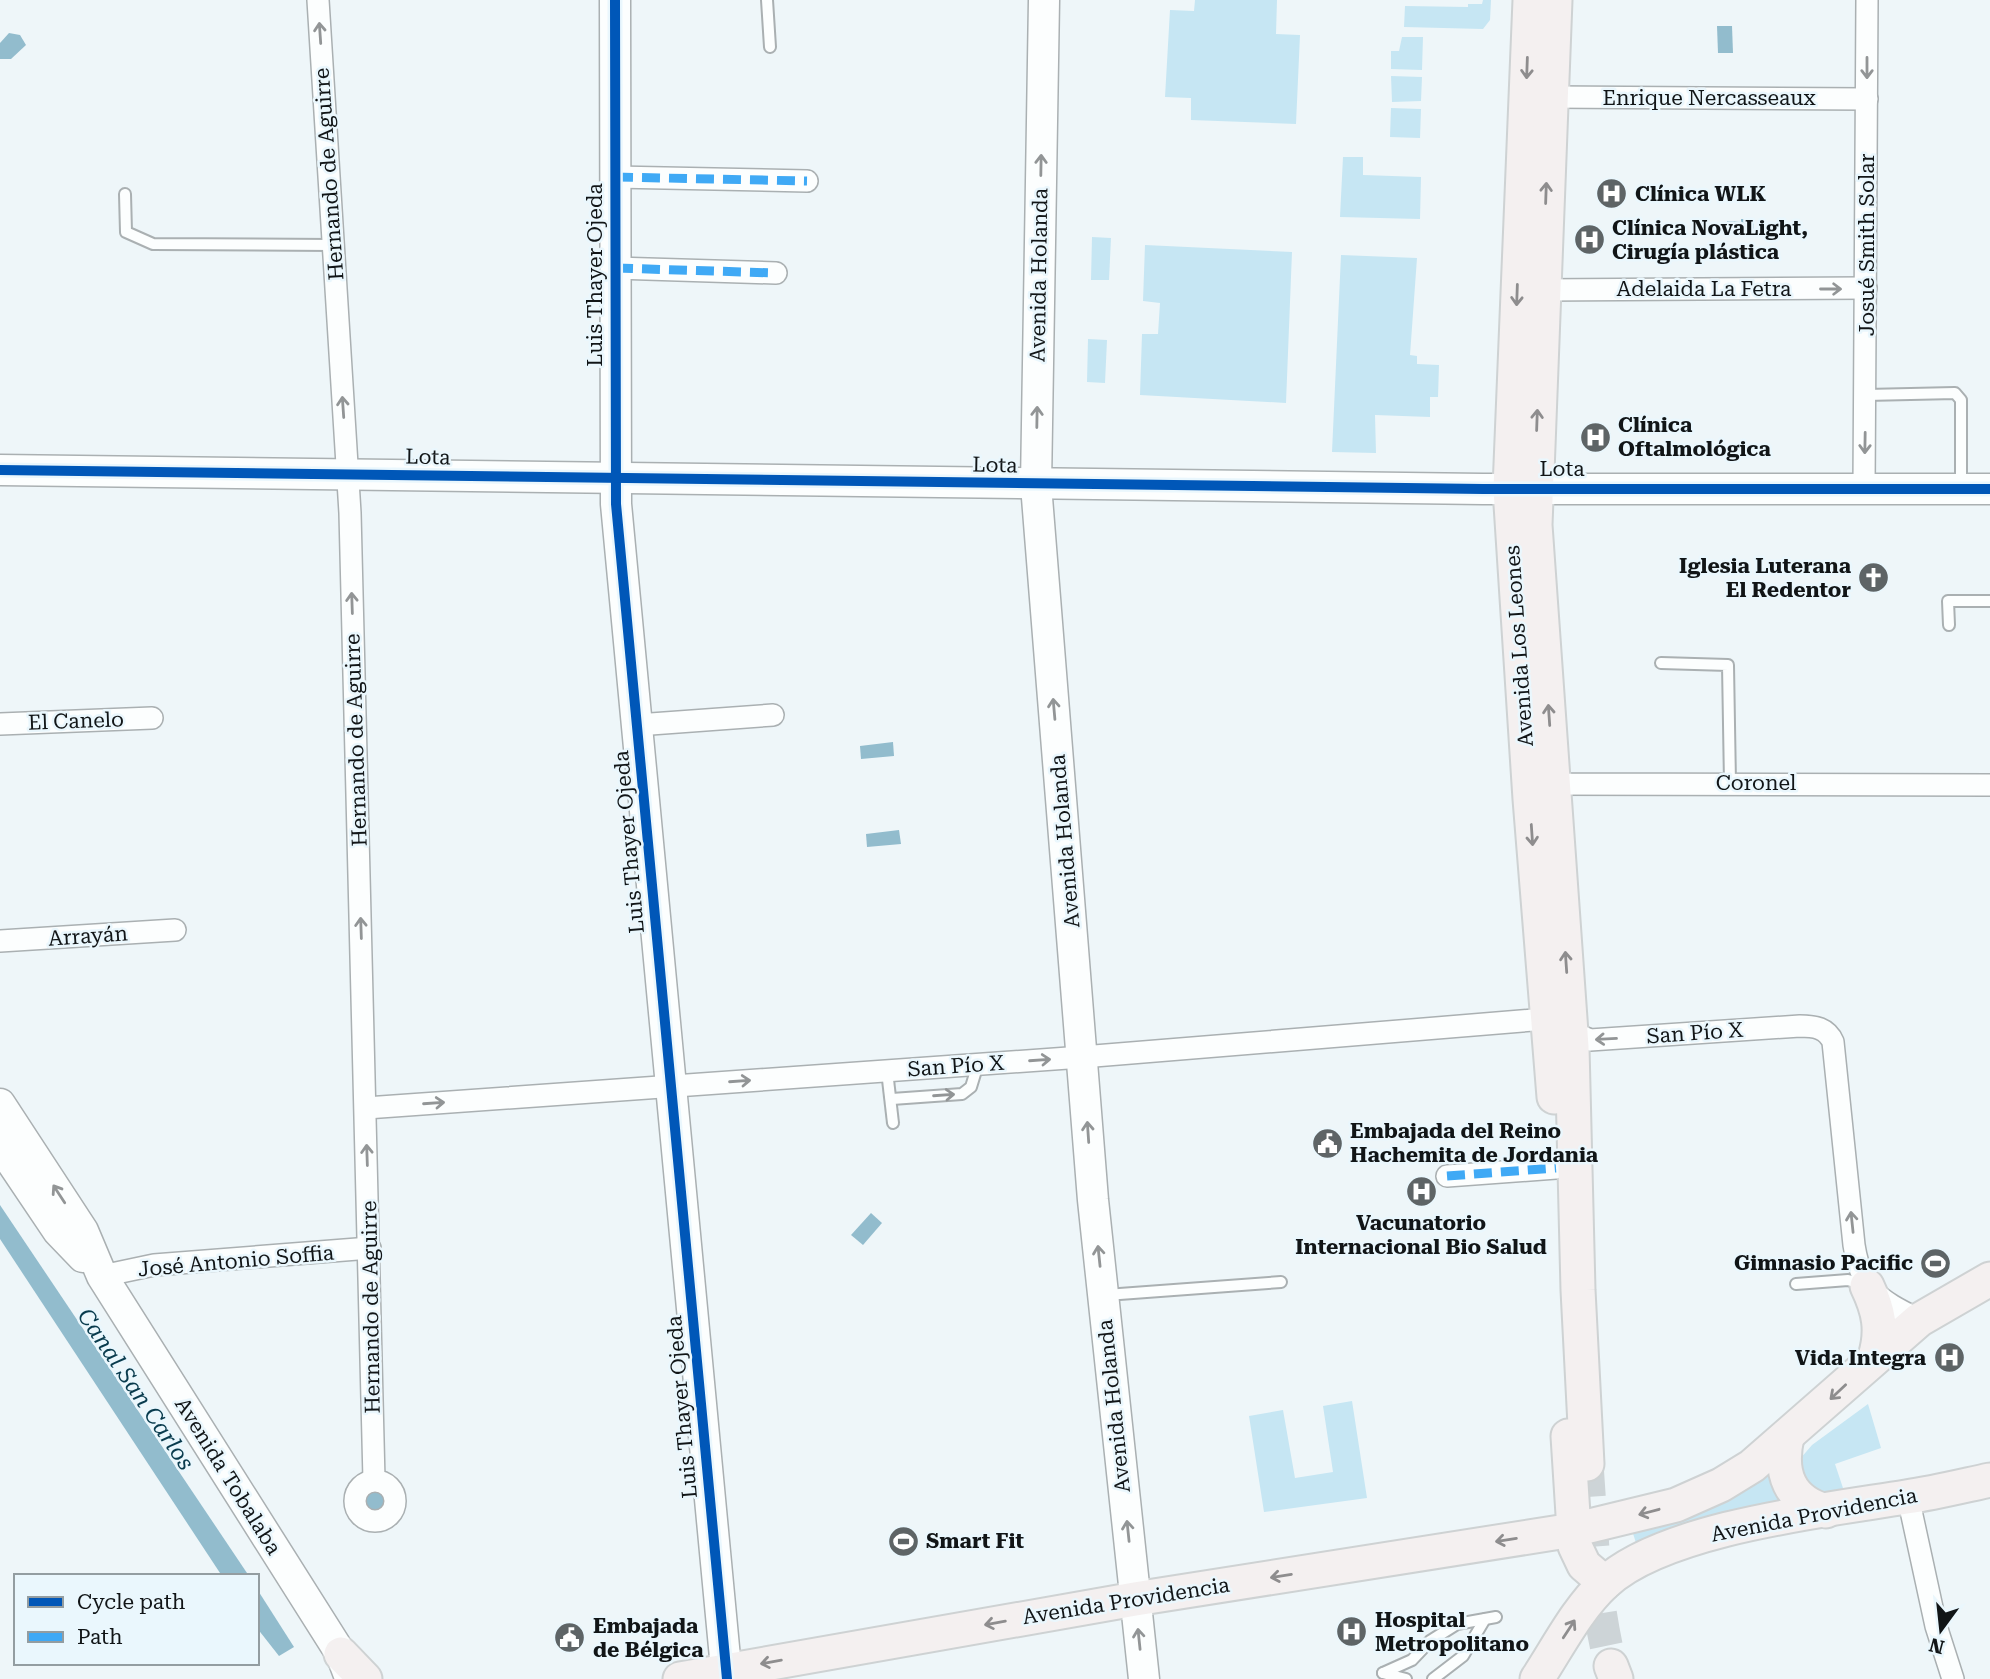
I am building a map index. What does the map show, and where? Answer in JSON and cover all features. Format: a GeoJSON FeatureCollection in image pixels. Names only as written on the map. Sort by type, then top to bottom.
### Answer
{"type":"FeatureCollection","features":[{"type":"Feature","properties":{"kind":"main road","name":"Avenida Los Leones"},"geometry":{"type":"LineString","coordinates":[[1530,0],[1522,489],[1558,1025],[1577,1157],[1578,1290],[1587,1464]]}},
{"type":"Feature","properties":{"kind":"main road","name":"Avenida Los Leones"},"geometry":{"type":"LineString","coordinates":[[1522,489],[1542,290],[1555,0]]}},
{"type":"Feature","properties":{"kind":"main road","name":"Avenida Los Leones"},"geometry":{"type":"LineString","coordinates":[[1558,1025],[1556,1119],[1578,1290]]}},
{"type":"Feature","properties":{"kind":"main road"},"geometry":{"type":"LineString","coordinates":[[1556,1119],[1573,1530],[1577,1556],[1605,1583]]}},
{"type":"Feature","properties":{"kind":"main road","name":"Avenida Providencia"},"geometry":{"type":"LineString","coordinates":[[680,1679],[727,1674],[1135,1599],[1573,1530],[1654,1511],[1698,1496],[1752,1465],[1919,1320],[1990,1279]]}},
{"type":"Feature","properties":{"kind":"main road"},"geometry":{"type":"LineString","coordinates":[[1867,1286],[1878,1313],[1880,1328],[1875,1357]]}},
{"type":"Feature","properties":{"kind":"main road"},"geometry":{"type":"LineString","coordinates":[[1787,1437],[1783,1465],[1790,1489],[1812,1507],[1826,1511]]}},
{"type":"Feature","properties":{"kind":"main road","name":"Avenida Providencia"},"geometry":{"type":"LineString","coordinates":[[1537,1679],[1577,1618],[1605,1583],[1636,1562],[1688,1541],[1745,1526],[1990,1480]]}},
{"type":"Feature","properties":{"kind":"main road"},"geometry":{"type":"LineString","coordinates":[[346,1666],[365,1679]]}},
{"type":"Feature","properties":{"kind":"street","name":"Hernando de Aguirre"},"geometry":{"type":"LineString","coordinates":[[318,0],[348,475],[374,1480]]}},
{"type":"Feature","properties":{"kind":"street","name":"Luis Thayer Ojeda"},"geometry":{"type":"LineString","coordinates":[[615,0],[615,479],[727,1674]]}},
{"type":"Feature","properties":{"kind":"street","name":"Avenida Holanda"},"geometry":{"type":"LineString","coordinates":[[1044,0],[1036,485],[1103,1295],[1144,1679]]}},
{"type":"Feature","properties":{"kind":"street","name":"Josué Smith Solar"},"geometry":{"type":"LineString","coordinates":[[1864,489],[1867,0]]}},
{"type":"Feature","properties":{"kind":"street","name":"Enrique Nercasseaux"},"geometry":{"type":"LineString","coordinates":[[1550,97],[1867,99]]}},
{"type":"Feature","properties":{"kind":"street"},"geometry":{"type":"LineString","coordinates":[[615,177],[807,181]]}},
{"type":"Feature","properties":{"kind":"street"},"geometry":{"type":"LineString","coordinates":[[615,268],[776,273]]}},
{"type":"Feature","properties":{"kind":"street","name":"Adelaida La Fetra"},"geometry":{"type":"LineString","coordinates":[[1542,290],[1867,288]]}},
{"type":"Feature","properties":{"kind":"street","name":"Lota"},"geometry":{"type":"LineString","coordinates":[[0,470],[1036,485],[1975,489]]}},
{"type":"Feature","properties":{"kind":"street"},"geometry":{"type":"LineString","coordinates":[[637,725],[773,715]]}},
{"type":"Feature","properties":{"kind":"street","name":"El Canelo"},"geometry":{"type":"LineString","coordinates":[[0,724],[152,718]]}},
{"type":"Feature","properties":{"kind":"street","name":"Coronel"},"geometry":{"type":"LineString","coordinates":[[1541,775],[1730,783],[1990,785]]}},
{"type":"Feature","properties":{"kind":"street","name":"Arrayán"},"geometry":{"type":"LineString","coordinates":[[0,941],[175,930]]}},
{"type":"Feature","properties":{"kind":"street","name":"San Pío X"},"geometry":{"type":"LineString","coordinates":[[366,1108],[1558,1025],[1584,1038],[1597,1040],[1800,1026],[1821,1029],[1830,1034],[1833,1042],[1854,1245],[1860,1273],[1867,1286]]}},
{"type":"Feature","properties":{"kind":"street","name":"Avenida Tobalaba"},"geometry":{"type":"LineString","coordinates":[[0,1104],[83,1231],[102,1276],[346,1666]]}},
{"type":"Feature","properties":{"kind":"street","name":"Avenida Tobalaba"},"geometry":{"type":"LineString","coordinates":[[0,1144],[58,1231],[102,1276]]}},
{"type":"Feature","properties":{"kind":"street"},"geometry":{"type":"LineString","coordinates":[[1447,1176],[1556,1168]]}},
{"type":"Feature","properties":{"kind":"street","name":"José Antonio Soffia"},"geometry":{"type":"LineString","coordinates":[[102,1276],[154,1265],[370,1248]]}},
{"type":"Feature","properties":{"kind":"street"},"geometry":{"type":"LineString","coordinates":[[1867,1286],[1886,1303],[1919,1320]]}},
{"type":"Feature","properties":{"kind":"street"},"geometry":{"type":"LineString","coordinates":[[1908,1497],[1936,1626],[1953,1679]]}},
{"type":"Feature","properties":{"kind":"lane"},"geometry":{"type":"LineString","coordinates":[[767,0],[770,47]]}},
{"type":"Feature","properties":{"kind":"lane"},"geometry":{"type":"LineString","coordinates":[[125,194],[126,233],[153,244],[333,245]]}},
{"type":"Feature","properties":{"kind":"lane"},"geometry":{"type":"LineString","coordinates":[[1866,395],[1955,393],[1961,400],[1975,489]]}},
{"type":"Feature","properties":{"kind":"lane"},"geometry":{"type":"LineString","coordinates":[[1949,625],[1948,601],[1990,601]]}},
{"type":"Feature","properties":{"kind":"lane"},"geometry":{"type":"LineString","coordinates":[[1661,663],[1728,665],[1730,783]]}},
{"type":"Feature","properties":{"kind":"lane"},"geometry":{"type":"LineString","coordinates":[[892,1099],[962,1094],[971,1087],[978,1064]]}},
{"type":"Feature","properties":{"kind":"lane"},"geometry":{"type":"LineString","coordinates":[[887,1071],[892,1099],[892,1123]]}},
{"type":"Feature","properties":{"kind":"lane"},"geometry":{"type":"LineString","coordinates":[[1796,1284],[1848,1280],[1867,1286]]}},
{"type":"Feature","properties":{"kind":"lane"},"geometry":{"type":"LineString","coordinates":[[1103,1295],[1281,1282]]}},
{"type":"Feature","properties":{"kind":"lane"},"geometry":{"type":"LineString","coordinates":[[1908,1497],[1990,1469]]}},
{"type":"Feature","properties":{"kind":"lane"},"geometry":{"type":"LineString","coordinates":[[1382,1676],[1412,1660],[1430,1641],[1457,1624],[1490,1618],[1463,1656],[1433,1679]]}},
{"type":"Feature","properties":{"kind":"lane"},"geometry":{"type":"LineString","coordinates":[[1382,1676],[1406,1679]]}},
{"type":"Feature","properties":{"kind":"shaded area"},"geometry":{"type":"Polygon","coordinates":[[[1195,0],[1277,0],[1276,34],[1300,35],[1296,124],[1191,120],[1191,98],[1165,97],[1170,10],[1194,11],[1195,0]]]}},
{"type":"Feature","properties":{"kind":"shaded area"},"geometry":{"type":"Polygon","coordinates":[[[1483,0],[1491,0],[1490,20],[1483,29],[1404,27],[1405,6],[1468,7],[1468,4],[1482,4],[1483,0]]]}},
{"type":"Feature","properties":{"kind":"shaded area"},"geometry":{"type":"Polygon","coordinates":[[[1717,26],[1732,26],[1733,53],[1718,53],[1717,26]]]}},
{"type":"Feature","properties":{"kind":"shaded area"},"geometry":{"type":"Polygon","coordinates":[[[9,33],[20,35],[26,45],[11,59],[0,59],[0,43],[9,33]]]}},
{"type":"Feature","properties":{"kind":"shaded area"},"geometry":{"type":"Polygon","coordinates":[[[1402,37],[1423,37],[1422,70],[1391,69],[1391,51],[1399,51],[1402,37]]]}},
{"type":"Feature","properties":{"kind":"shaded area"},"geometry":{"type":"Polygon","coordinates":[[[1391,76],[1422,77],[1421,101],[1392,102],[1391,76]]]}},
{"type":"Feature","properties":{"kind":"shaded area"},"geometry":{"type":"Polygon","coordinates":[[[1391,108],[1421,109],[1420,138],[1390,137],[1391,108]]]}},
{"type":"Feature","properties":{"kind":"shaded area"},"geometry":{"type":"Polygon","coordinates":[[[1343,157],[1363,157],[1363,175],[1421,177],[1420,219],[1340,217],[1343,157]]]}},
{"type":"Feature","properties":{"kind":"shaded area"},"geometry":{"type":"Polygon","coordinates":[[[1741,219],[1754,219],[1754,233],[1727,232],[1727,221],[1741,222],[1741,219]]]}},
{"type":"Feature","properties":{"kind":"shaded area"},"geometry":{"type":"Polygon","coordinates":[[[1092,237],[1111,238],[1109,280],[1091,280],[1092,237]]]}},
{"type":"Feature","properties":{"kind":"shaded area"},"geometry":{"type":"Polygon","coordinates":[[[1145,245],[1292,252],[1286,403],[1140,395],[1142,334],[1158,334],[1160,303],[1143,301],[1145,245]]]}},
{"type":"Feature","properties":{"kind":"shaded area"},"geometry":{"type":"Polygon","coordinates":[[[1341,255],[1417,258],[1410,355],[1417,356],[1417,364],[1439,365],[1438,397],[1430,397],[1430,417],[1375,415],[1376,453],[1332,452],[1341,255]]]}},
{"type":"Feature","properties":{"kind":"shaded area"},"geometry":{"type":"Polygon","coordinates":[[[1088,339],[1107,340],[1105,383],[1087,382],[1088,339]]]}},
{"type":"Feature","properties":{"kind":"shaded area"},"geometry":{"type":"Polygon","coordinates":[[[893,742],[894,756],[861,759],[860,746],[893,742]]]}},
{"type":"Feature","properties":{"kind":"shaded area"},"geometry":{"type":"Polygon","coordinates":[[[899,830],[901,844],[867,847],[866,834],[899,830]]]}},
{"type":"Feature","properties":{"kind":"shaded area"},"geometry":{"type":"Polygon","coordinates":[[[0,1205],[248,1574],[221,1574],[0,1239],[0,1205]]]}},
{"type":"Feature","properties":{"kind":"shaded area"},"geometry":{"type":"Polygon","coordinates":[[[871,1213],[882,1223],[863,1245],[851,1235],[871,1213]]]}},
{"type":"Feature","properties":{"kind":"shaded area"},"geometry":{"type":"Polygon","coordinates":[[[1352,1401],[1367,1498],[1264,1512],[1249,1416],[1283,1410],[1295,1478],[1333,1472],[1323,1406],[1352,1401]]]}},
{"type":"Feature","properties":{"kind":"shaded area"},"geometry":{"type":"Polygon","coordinates":[[[1868,1404],[1881,1448],[1835,1464],[1844,1491],[1820,1499],[1801,1486],[1800,1459],[1812,1445],[1868,1404]]]}},
{"type":"Feature","properties":{"kind":"shaded area"},"geometry":{"type":"Polygon","coordinates":[[[1769,1458],[1772,1485],[1786,1507],[1718,1516],[1636,1543],[1631,1527],[1769,1458]]]}},
{"type":"Feature","properties":{"kind":"shaded area"},"geometry":{"type":"Polygon","coordinates":[[[376,1488],[386,1492],[390,1502],[386,1512],[376,1516],[366,1512],[362,1502],[366,1492],[376,1488]]]}},
{"type":"Feature","properties":{"kind":"shaded area"},"geometry":{"type":"Polygon","coordinates":[[[259,1592],[294,1647],[279,1656],[259,1631],[259,1592]]]}},
{"type":"Feature","properties":{"kind":"tunnel"},"geometry":{"type":"LineString","coordinates":[[1587,1464],[1597,1591],[1611,1666]]}},
{"type":"Feature","properties":{"kind":"marked path"},"geometry":{"type":"LineString","coordinates":[[615,177],[807,181]]}},
{"type":"Feature","properties":{"kind":"marked path"},"geometry":{"type":"LineString","coordinates":[[615,268],[776,273]]}},
{"type":"Feature","properties":{"kind":"marked path"},"geometry":{"type":"LineString","coordinates":[[1447,1176],[1556,1168]]}},
{"type":"Feature","properties":{"kind":"cycle path"},"geometry":{"type":"LineString","coordinates":[[615,0],[616,504],[727,1679]]}},
{"type":"Feature","properties":{"kind":"cycle path"},"geometry":{"type":"LineString","coordinates":[[0,470],[1483,489],[1990,489]]}},
{"type":"Feature","properties":{"kind":"place","name":"Clínica WLK"},"geometry":{"type":"Point","coordinates":[1612,194]}},
{"type":"Feature","properties":{"kind":"place","name":"Clínica NovaLight, Cirugía plástica"},"geometry":{"type":"Point","coordinates":[1589,240]}},
{"type":"Feature","properties":{"kind":"place","name":"Clínica Oftalmológica"},"geometry":{"type":"Point","coordinates":[1595,437]}},
{"type":"Feature","properties":{"kind":"place","name":"Iglesia Luterana El Redentor"},"geometry":{"type":"Point","coordinates":[1874,578]}},
{"type":"Feature","properties":{"kind":"place","name":"Embajada del Reino Hachemita de Jordania"},"geometry":{"type":"Point","coordinates":[1327,1143]}},
{"type":"Feature","properties":{"kind":"place","name":"Vacunatorio Internacional Bio Salud"},"geometry":{"type":"Point","coordinates":[1421,1191]}},
{"type":"Feature","properties":{"kind":"place","name":"Gimnasio Pacific"},"geometry":{"type":"Point","coordinates":[1936,1263]}},
{"type":"Feature","properties":{"kind":"place","name":"Vida Integra"},"geometry":{"type":"Point","coordinates":[1949,1358]}},
{"type":"Feature","properties":{"kind":"place","name":"Smart Fit"},"geometry":{"type":"Point","coordinates":[903,1541]}},
{"type":"Feature","properties":{"kind":"place","name":"Hospital Metropolitano"},"geometry":{"type":"Point","coordinates":[1352,1632]}},
{"type":"Feature","properties":{"kind":"place","name":"Embajada de Bélgica"},"geometry":{"type":"Point","coordinates":[570,1638]}},
{"type":"Feature","properties":{"kind":"water label","name":"Canal San Carlos"},"geometry":{"type":"Point","coordinates":[136,1389]}}]}
